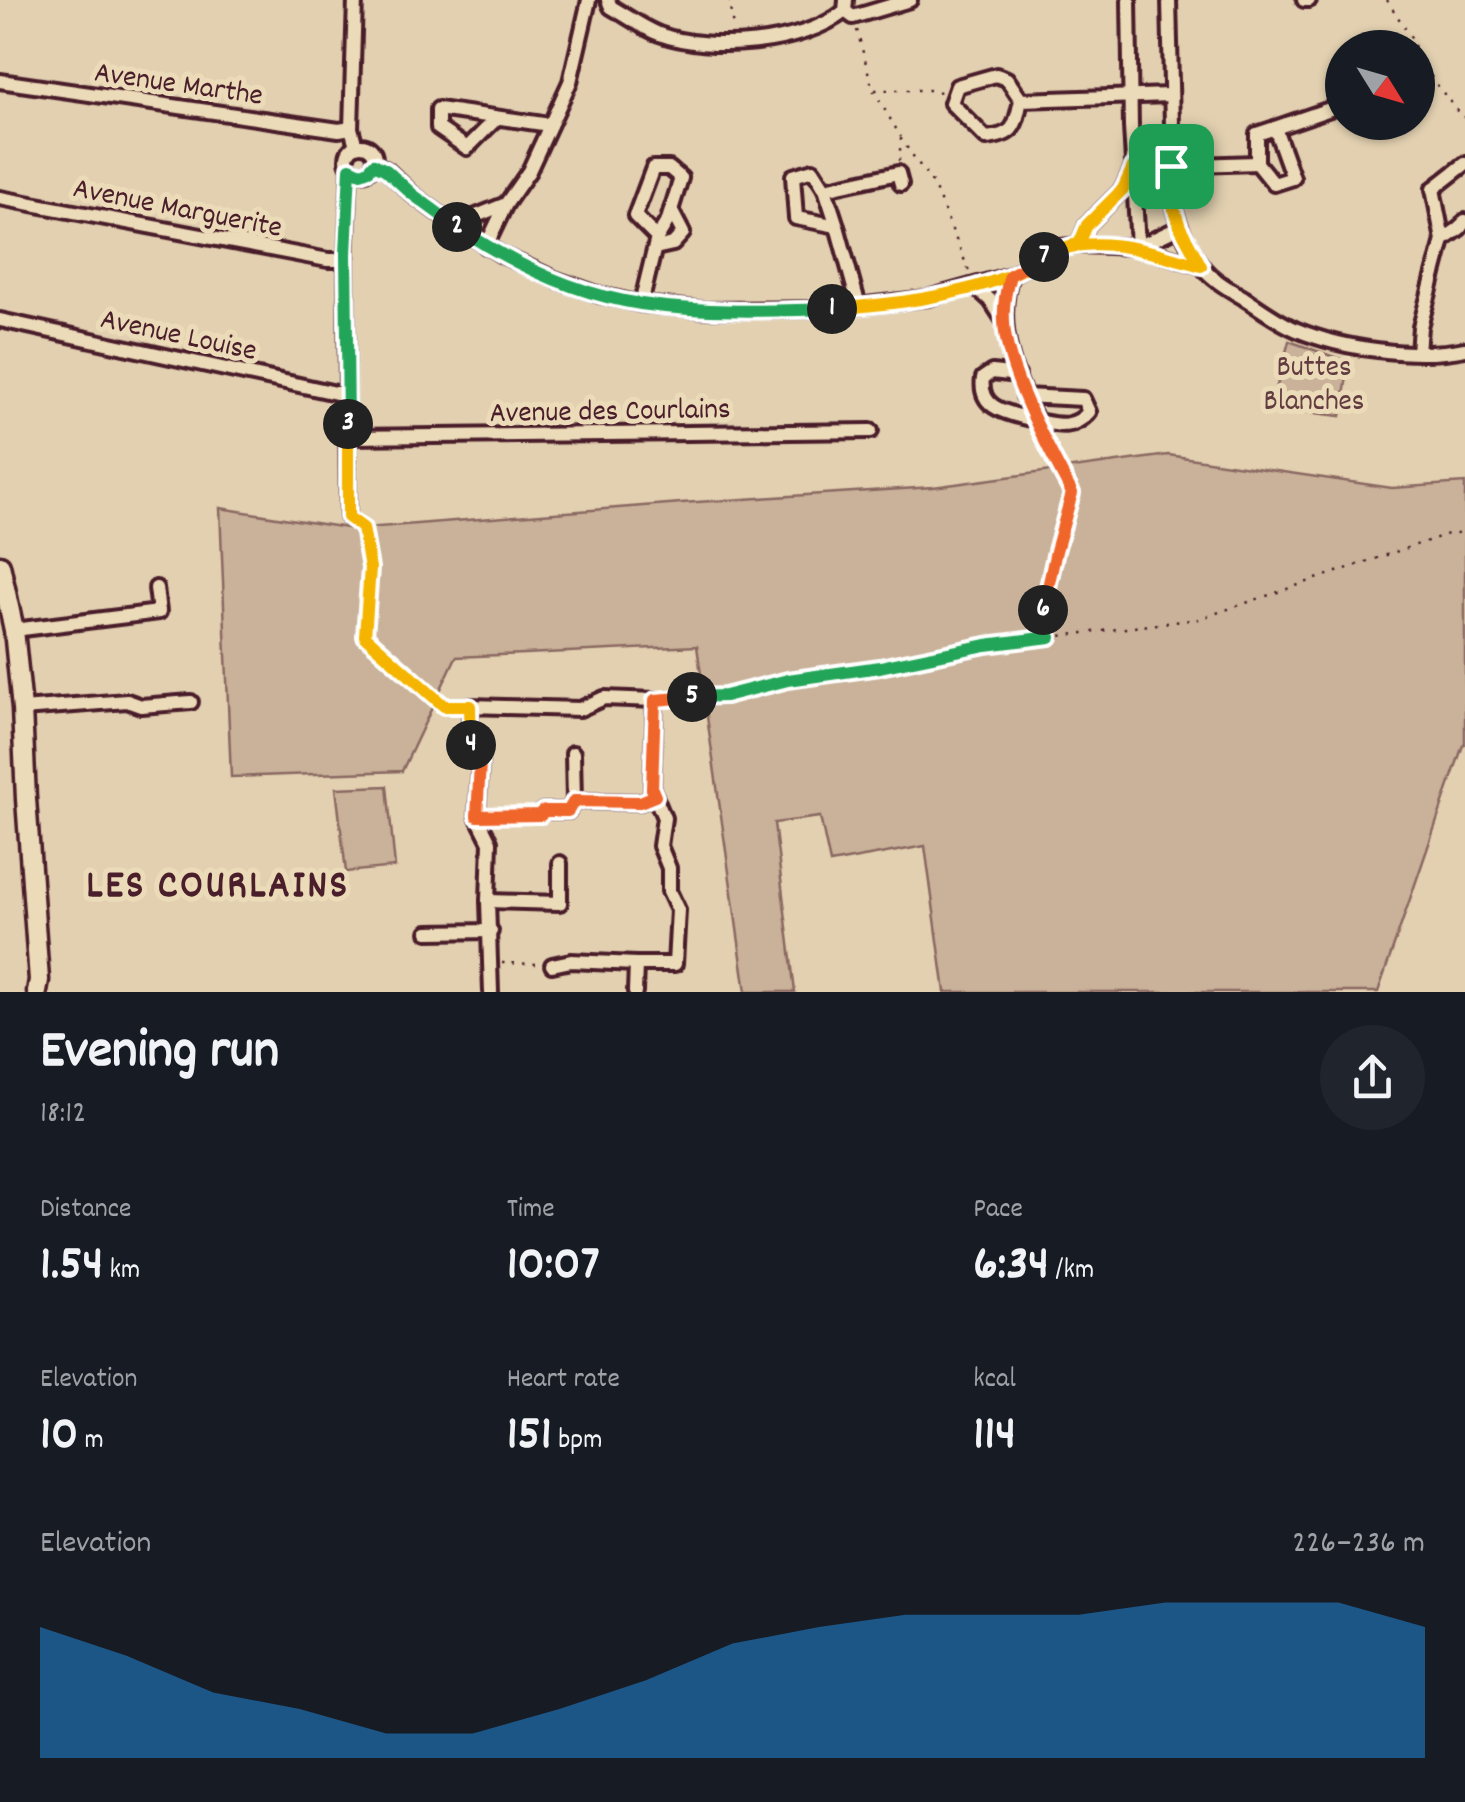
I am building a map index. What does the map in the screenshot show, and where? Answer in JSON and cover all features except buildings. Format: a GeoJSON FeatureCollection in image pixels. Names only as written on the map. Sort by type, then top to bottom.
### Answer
{"type":"FeatureCollection","features":[{"type":"Feature","properties":{"kind":"street"},"geometry":{"type":"LineString","coordinates":[[355,0],[351,128],[356,146]]}},
{"type":"Feature","properties":{"kind":"street"},"geometry":{"type":"LineString","coordinates":[[486,246],[506,204],[529,171],[570,82],[589,0]]}},
{"type":"Feature","properties":{"kind":"street"},"geometry":{"type":"LineString","coordinates":[[584,18],[610,4],[660,34],[736,44],[770,41],[832,21],[848,9],[910,0]]}},
{"type":"Feature","properties":{"kind":"street"},"geometry":{"type":"LineString","coordinates":[[1117,0],[1129,6],[1138,248]]}},
{"type":"Feature","properties":{"kind":"street"},"geometry":{"type":"LineString","coordinates":[[1169,0],[1174,209],[1201,266],[1223,285],[1298,330],[1375,349],[1465,349]]}},
{"type":"Feature","properties":{"kind":"street"},"geometry":{"type":"LineString","coordinates":[[996,75],[1007,79],[1021,100],[1014,128],[1006,136],[986,138],[950,103],[957,86],[996,75]]}},
{"type":"Feature","properties":{"kind":"street","name":"Avenue Marthe"},"geometry":{"type":"LineString","coordinates":[[0,82],[339,130],[351,128]]}},
{"type":"Feature","properties":{"kind":"street"},"geometry":{"type":"LineString","coordinates":[[1021,100],[1170,95]]}},
{"type":"Feature","properties":{"kind":"street"},"geometry":{"type":"LineString","coordinates":[[1276,128],[1293,178],[1274,184],[1257,163],[1257,134],[1325,111]]}},
{"type":"Feature","properties":{"kind":"street"},"geometry":{"type":"LineString","coordinates":[[496,118],[550,126]]}},
{"type":"Feature","properties":{"kind":"street"},"geometry":{"type":"LineString","coordinates":[[350,168],[361,173],[374,164],[369,148],[356,146]]}},
{"type":"Feature","properties":{"kind":"street"},"geometry":{"type":"LineString","coordinates":[[348,517],[347,155],[356,146]]}},
{"type":"Feature","properties":{"kind":"street"},"geometry":{"type":"LineString","coordinates":[[1133,167],[1257,163]]}},
{"type":"Feature","properties":{"kind":"street"},"geometry":{"type":"LineString","coordinates":[[374,164],[486,246],[558,280],[641,304],[706,310],[830,309],[928,298],[1010,275],[1061,247],[1079,244],[1138,248],[1201,266]]}},
{"type":"Feature","properties":{"kind":"street"},"geometry":{"type":"LineString","coordinates":[[1418,352],[1420,327],[1442,240],[1434,190],[1465,164]]}},
{"type":"Feature","properties":{"kind":"street"},"geometry":{"type":"LineString","coordinates":[[1079,244],[1087,225],[1123,189],[1133,167]]}},
{"type":"Feature","properties":{"kind":"street"},"geometry":{"type":"LineString","coordinates":[[654,168],[669,168],[681,178],[671,210],[683,233],[673,244],[656,243],[635,216],[654,168]]}},
{"type":"Feature","properties":{"kind":"street"},"geometry":{"type":"LineString","coordinates":[[837,226],[796,218],[793,176],[813,170],[825,189],[837,226],[858,306]]}},
{"type":"Feature","properties":{"kind":"street"},"geometry":{"type":"LineString","coordinates":[[825,189],[899,178]]}},
{"type":"Feature","properties":{"kind":"street","name":"Avenue Marguerite"},"geometry":{"type":"LineString","coordinates":[[0,198],[328,260],[346,260]]}},
{"type":"Feature","properties":{"kind":"street"},"geometry":{"type":"LineString","coordinates":[[454,225],[506,204]]}},
{"type":"Feature","properties":{"kind":"street"},"geometry":{"type":"LineString","coordinates":[[1442,240],[1465,220]]}},
{"type":"Feature","properties":{"kind":"street"},"geometry":{"type":"LineString","coordinates":[[1138,248],[1180,227]]}},
{"type":"Feature","properties":{"kind":"street"},"geometry":{"type":"LineString","coordinates":[[641,304],[656,243]]}},
{"type":"Feature","properties":{"kind":"street"},"geometry":{"type":"LineString","coordinates":[[1010,275],[1004,322],[1024,396],[1037,420]]}},
{"type":"Feature","properties":{"kind":"street"},"geometry":{"type":"LineString","coordinates":[[975,286],[992,301],[1004,322]]}},
{"type":"Feature","properties":{"kind":"street","name":"Avenue Louise"},"geometry":{"type":"LineString","coordinates":[[0,320],[347,393]]}},
{"type":"Feature","properties":{"kind":"street"},"geometry":{"type":"LineString","coordinates":[[1018,375],[992,372],[983,378],[981,390],[985,400],[995,407],[1061,426],[1080,422],[1089,412],[1083,399],[1024,396]]}},
{"type":"Feature","properties":{"kind":"street","name":"Avenue des Courlains"},"geometry":{"type":"LineString","coordinates":[[348,438],[871,431]]}},
{"type":"Feature","properties":{"kind":"street"},"geometry":{"type":"LineString","coordinates":[[0,565],[14,630],[22,709],[39,988]]}},
{"type":"Feature","properties":{"kind":"street"},"geometry":{"type":"LineString","coordinates":[[14,630],[159,612],[156,588]]}},
{"type":"Feature","properties":{"kind":"street"},"geometry":{"type":"LineString","coordinates":[[491,992],[490,842],[477,816],[480,764],[470,744],[470,706],[580,709],[604,698],[655,700],[652,789],[664,818],[660,846],[669,868],[669,890],[678,910],[675,964],[552,964]]}},
{"type":"Feature","properties":{"kind":"street"},"geometry":{"type":"LineString","coordinates":[[22,709],[127,701],[141,706],[191,702]]}},
{"type":"Feature","properties":{"kind":"street"},"geometry":{"type":"LineString","coordinates":[[543,811],[568,811],[574,801],[573,753]]}},
{"type":"Feature","properties":{"kind":"street"},"geometry":{"type":"LineString","coordinates":[[574,801],[640,802],[655,796]]}},
{"type":"Feature","properties":{"kind":"street"},"geometry":{"type":"LineString","coordinates":[[488,901],[560,903],[560,863]]}},
{"type":"Feature","properties":{"kind":"street"},"geometry":{"type":"LineString","coordinates":[[428,932],[491,931]]}},
{"type":"Feature","properties":{"kind":"street"},"geometry":{"type":"LineString","coordinates":[[635,992],[636,964]]}},
{"type":"Feature","properties":{"kind":"path"},"geometry":{"type":"LineString","coordinates":[[729,0],[736,44]]}},
{"type":"Feature","properties":{"kind":"path"},"geometry":{"type":"LineString","coordinates":[[1388,0],[1407,30]]}},
{"type":"Feature","properties":{"kind":"path"},"geometry":{"type":"LineString","coordinates":[[848,9],[873,90],[933,184],[975,286]]}},
{"type":"Feature","properties":{"kind":"path"},"geometry":{"type":"LineString","coordinates":[[1435,82],[1465,118]]}},
{"type":"Feature","properties":{"kind":"path"},"geometry":{"type":"LineString","coordinates":[[873,90],[930,90]]}},
{"type":"Feature","properties":{"kind":"path"},"geometry":{"type":"LineString","coordinates":[[899,178],[901,139]]}},
{"type":"Feature","properties":{"kind":"path"},"geometry":{"type":"LineString","coordinates":[[1037,420],[1072,493],[1042,607],[1050,637]]}},
{"type":"Feature","properties":{"kind":"path"},"geometry":{"type":"LineString","coordinates":[[348,517],[363,528],[370,568],[365,636],[444,706],[470,706]]}},
{"type":"Feature","properties":{"kind":"path"},"geometry":{"type":"LineString","coordinates":[[655,700],[725,696],[788,680],[880,667],[986,645],[1199,619],[1448,534],[1465,532]]}},
{"type":"Feature","properties":{"kind":"path"},"geometry":{"type":"LineString","coordinates":[[477,816],[541,815],[543,811]]}},
{"type":"Feature","properties":{"kind":"path"},"geometry":{"type":"LineString","coordinates":[[490,963],[552,964]]}},
{"type":"Feature","properties":{"kind":"green space","name":"Buttes Blanches"},"geometry":{"type":"Polygon","coordinates":[[[1289,341],[1349,362],[1341,416],[1271,408],[1289,341]]]}},
{"type":"Feature","properties":{"kind":"green space"},"geometry":{"type":"Polygon","coordinates":[[[1168,455],[1392,488],[1465,483],[1465,744],[1378,992],[945,992],[925,846],[830,863],[820,817],[774,823],[795,992],[746,992],[697,646],[456,657],[402,771],[231,777],[220,508],[353,529],[933,487],[1168,455]]]}},
{"type":"Feature","properties":{"kind":"green space"},"geometry":{"type":"Polygon","coordinates":[[[387,786],[395,867],[346,872],[336,788],[387,786]]]}},
{"type":"Feature","properties":{"kind":"district","name":"LES COURLAINS"},"geometry":{"type":"Point","coordinates":[218,882]}},
{"type":"Feature","properties":{"kind":"route"},"geometry":{"type":"LineString","coordinates":[[1171,166],[1133,167],[1123,189],[1087,225],[1079,244],[1061,247],[1010,275],[975,286],[928,298],[830,309],[706,310],[638,303],[558,280],[486,246],[412,194],[386,170],[374,164],[361,173],[350,168],[346,254],[348,517],[363,528],[370,568],[365,636],[444,706],[470,706],[470,744],[480,764],[477,816],[541,815],[543,811],[568,811],[574,801],[640,802],[655,796],[655,700],[725,696],[788,680],[1050,637],[1042,607],[1072,493],[1024,396],[1010,354],[1004,322],[1010,275],[1061,247],[1079,244],[1138,248],[1201,266],[1174,209],[1171,166]]}}]}
